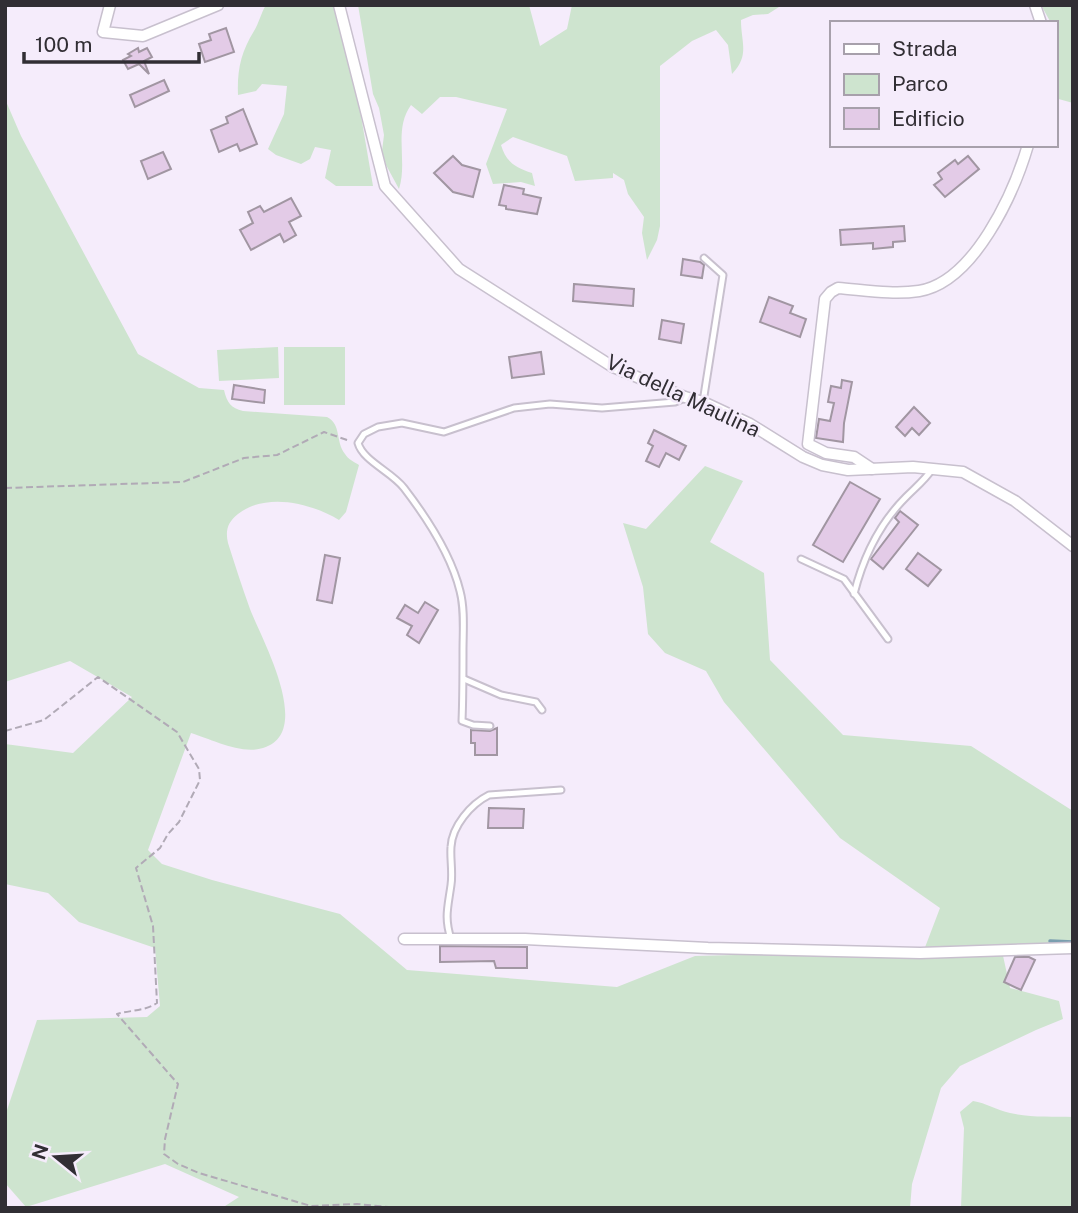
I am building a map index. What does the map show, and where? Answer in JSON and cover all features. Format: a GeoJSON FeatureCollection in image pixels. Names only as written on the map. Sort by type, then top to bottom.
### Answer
{"type":"FeatureCollection","features":[{"type":"Feature","properties":{"kind":"street"},"geometry":{"type":"LineString","coordinates":[[110,5],[103,32],[143,36],[219,5]]}},
{"type":"Feature","properties":{"kind":"street","name":"Via della Maulina"},"geometry":{"type":"LineString","coordinates":[[339,5],[385,186],[458,269],[613,367],[703,402],[750,424],[803,457],[822,465],[848,470],[933,468],[963,472],[1041,519],[1073,546]]}},
{"type":"Feature","properties":{"kind":"street"},"geometry":{"type":"LineString","coordinates":[[872,469],[854,457],[826,453],[808,444],[825,299],[838,288],[893,292],[919,291],[936,286],[967,262],[987,237],[1003,209],[1027,147]]}},
{"type":"Feature","properties":{"kind":"street"},"geometry":{"type":"LineString","coordinates":[[404,939],[525,939],[708,948],[907,953],[1073,948]]}},
{"type":"Feature","properties":{"kind":"lane"},"geometry":{"type":"LineString","coordinates":[[703,402],[723,275],[704,258]]}},
{"type":"Feature","properties":{"kind":"lane"},"geometry":{"type":"LineString","coordinates":[[490,726],[462,721],[464,679],[461,592],[447,554],[404,488],[387,471],[369,459],[358,443],[378,427],[402,423],[444,432],[513,408],[550,404],[602,408],[675,402],[685,397]]}},
{"type":"Feature","properties":{"kind":"lane"},"geometry":{"type":"LineString","coordinates":[[854,594],[860,571],[881,527],[906,497],[921,485],[933,468]]}},
{"type":"Feature","properties":{"kind":"lane"},"geometry":{"type":"LineString","coordinates":[[801,559],[845,579],[888,639]]}},
{"type":"Feature","properties":{"kind":"lane"},"geometry":{"type":"LineString","coordinates":[[464,679],[501,695],[536,702],[542,710]]}},
{"type":"Feature","properties":{"kind":"lane"},"geometry":{"type":"LineString","coordinates":[[451,939],[445,916],[451,884],[451,846],[455,831],[469,810],[478,800],[489,795],[561,790]]}},
{"type":"Feature","properties":{"kind":"path"},"geometry":{"type":"LineString","coordinates":[[5,488],[183,482],[244,458],[277,455],[324,432],[358,443]]}},
{"type":"Feature","properties":{"kind":"path"},"geometry":{"type":"LineString","coordinates":[[5,731],[44,720],[98,677],[177,732],[199,769],[200,779],[179,822],[160,848],[135,868],[153,926],[157,1003],[149,1009],[134,1009],[117,1014],[178,1084],[164,1154],[178,1164],[199,1173],[311,1206],[399,1208]]}},
{"type":"Feature","properties":{"kind":"green space"},"geometry":{"type":"Polygon","coordinates":[[[266,5],[342,5],[373,186],[336,186],[325,178],[331,150],[315,147],[310,159],[301,164],[276,155],[268,149],[284,114],[287,86],[262,84],[256,91],[238,95],[239,69],[243,54],[266,5]]]}},
{"type":"Feature","properties":{"kind":"green space"},"geometry":{"type":"Polygon","coordinates":[[[358,5],[529,5],[540,46],[567,29],[572,5],[797,5],[779,7],[768,14],[753,15],[741,20],[743,55],[732,74],[728,45],[716,30],[692,41],[660,66],[660,226],[657,240],[647,260],[642,233],[644,217],[628,194],[624,180],[613,173],[613,178],[575,181],[567,156],[513,137],[501,145],[503,151],[512,163],[532,173],[535,186],[521,182],[493,184],[486,164],[507,109],[456,97],[440,97],[422,114],[411,105],[403,125],[399,189],[382,151],[384,135],[379,108],[373,94],[358,5]]]}},
{"type":"Feature","properties":{"kind":"green space"},"geometry":{"type":"Polygon","coordinates":[[[1041,5],[1073,5],[1073,103],[1057,99],[1057,21],[1050,21],[1041,5]]]}},
{"type":"Feature","properties":{"kind":"green space"},"geometry":{"type":"Polygon","coordinates":[[[5,99],[21,136],[138,354],[199,388],[224,390],[230,404],[239,410],[327,417],[335,424],[345,454],[359,465],[346,512],[339,520],[302,505],[275,502],[249,507],[230,523],[227,530],[228,543],[250,609],[280,684],[285,705],[284,724],[278,739],[254,750],[236,748],[191,733],[148,850],[162,864],[340,914],[407,970],[617,987],[695,956],[924,950],[940,908],[840,838],[724,702],[706,671],[665,653],[648,634],[643,587],[623,523],[646,529],[705,466],[743,481],[710,542],[764,573],[770,660],[843,735],[971,746],[1073,811],[1073,945],[1002,951],[1010,988],[1059,1001],[1063,1019],[960,1066],[941,1088],[912,1184],[910,1208],[222,1208],[239,1197],[165,1164],[26,1207],[5,1183],[5,1116],[37,1020],[147,1017],[160,1006],[155,948],[79,922],[48,893],[5,884],[5,744],[73,753],[132,697],[70,661],[5,682],[5,99]]]}},
{"type":"Feature","properties":{"kind":"green space"},"geometry":{"type":"Polygon","coordinates":[[[278,347],[279,378],[219,381],[217,350],[278,347]]]}},
{"type":"Feature","properties":{"kind":"green space"},"geometry":{"type":"Polygon","coordinates":[[[284,347],[345,347],[345,405],[284,405],[284,347]]]}},
{"type":"Feature","properties":{"kind":"green space"},"geometry":{"type":"Polygon","coordinates":[[[973,1101],[1018,1115],[1073,1117],[1073,1208],[961,1208],[964,1128],[960,1112],[973,1101]]]}},
{"type":"Feature","properties":{"kind":"building"},"geometry":{"type":"Polygon","coordinates":[[[226,28],[234,52],[205,62],[199,44],[211,40],[209,34],[226,28]]]}},
{"type":"Feature","properties":{"kind":"building"},"geometry":{"type":"Polygon","coordinates":[[[138,48],[139,52],[147,48],[152,57],[144,61],[149,74],[139,64],[128,69],[123,60],[138,48]]]}},
{"type":"Feature","properties":{"kind":"building"},"geometry":{"type":"Polygon","coordinates":[[[164,80],[169,91],[135,107],[130,95],[164,80]]]}},
{"type":"Feature","properties":{"kind":"building"},"geometry":{"type":"Polygon","coordinates":[[[243,109],[257,144],[240,151],[237,144],[219,152],[211,130],[228,123],[226,117],[243,109]]]}},
{"type":"Feature","properties":{"kind":"building"},"geometry":{"type":"Polygon","coordinates":[[[163,152],[171,169],[148,179],[141,161],[163,152]]]}},
{"type":"Feature","properties":{"kind":"building"},"geometry":{"type":"Polygon","coordinates":[[[453,156],[462,165],[480,170],[473,197],[453,192],[434,173],[453,156]]]}},
{"type":"Feature","properties":{"kind":"building"},"geometry":{"type":"Polygon","coordinates":[[[968,156],[979,169],[945,197],[934,185],[942,179],[938,173],[955,160],[958,164],[968,156]]]}},
{"type":"Feature","properties":{"kind":"building"},"geometry":{"type":"Polygon","coordinates":[[[504,185],[524,189],[523,194],[541,198],[537,214],[506,209],[506,206],[499,205],[504,185]]]}},
{"type":"Feature","properties":{"kind":"building"},"geometry":{"type":"Polygon","coordinates":[[[291,198],[301,216],[289,222],[296,235],[284,242],[280,234],[251,250],[240,230],[253,223],[248,212],[260,206],[264,212],[291,198]]]}},
{"type":"Feature","properties":{"kind":"building"},"geometry":{"type":"Polygon","coordinates":[[[904,226],[905,241],[893,242],[893,247],[873,249],[873,243],[841,245],[840,230],[904,226]]]}},
{"type":"Feature","properties":{"kind":"building"},"geometry":{"type":"Polygon","coordinates":[[[683,259],[704,265],[702,278],[681,275],[683,259]]]}},
{"type":"Feature","properties":{"kind":"building"},"geometry":{"type":"Polygon","coordinates":[[[574,284],[634,289],[633,306],[573,301],[574,284]]]}},
{"type":"Feature","properties":{"kind":"building"},"geometry":{"type":"Polygon","coordinates":[[[769,297],[793,306],[790,313],[806,319],[800,337],[760,322],[769,297]]]}},
{"type":"Feature","properties":{"kind":"building"},"geometry":{"type":"Polygon","coordinates":[[[662,320],[684,324],[681,343],[659,339],[662,320]]]}},
{"type":"Feature","properties":{"kind":"building"},"geometry":{"type":"Polygon","coordinates":[[[541,352],[544,374],[512,378],[509,357],[541,352]]]}},
{"type":"Feature","properties":{"kind":"building"},"geometry":{"type":"Polygon","coordinates":[[[842,380],[852,382],[843,442],[816,438],[819,419],[830,421],[834,403],[828,402],[831,386],[841,388],[842,380]]]}},
{"type":"Feature","properties":{"kind":"building"},"geometry":{"type":"Polygon","coordinates":[[[234,385],[265,390],[264,403],[232,399],[234,385]]]}},
{"type":"Feature","properties":{"kind":"building"},"geometry":{"type":"Polygon","coordinates":[[[914,407],[930,423],[919,435],[912,428],[905,436],[896,427],[914,407]]]}},
{"type":"Feature","properties":{"kind":"building"},"geometry":{"type":"Polygon","coordinates":[[[654,430],[686,446],[679,460],[666,453],[659,467],[646,461],[653,446],[648,443],[654,430]]]}},
{"type":"Feature","properties":{"kind":"building"},"geometry":{"type":"Polygon","coordinates":[[[850,482],[880,499],[843,562],[813,545],[850,482]]]}},
{"type":"Feature","properties":{"kind":"building"},"geometry":{"type":"Polygon","coordinates":[[[900,511],[918,525],[883,569],[871,559],[899,522],[895,518],[900,511]]]}},
{"type":"Feature","properties":{"kind":"building"},"geometry":{"type":"Polygon","coordinates":[[[918,553],[941,570],[928,586],[906,569],[918,553]]]}},
{"type":"Feature","properties":{"kind":"building"},"geometry":{"type":"Polygon","coordinates":[[[325,555],[340,558],[332,603],[317,600],[325,555]]]}},
{"type":"Feature","properties":{"kind":"building"},"geometry":{"type":"Polygon","coordinates":[[[425,602],[438,610],[419,643],[407,635],[412,626],[397,618],[405,605],[418,613],[425,602]]]}},
{"type":"Feature","properties":{"kind":"building"},"geometry":{"type":"Polygon","coordinates":[[[497,728],[497,755],[475,755],[471,730],[490,731],[497,728]]]}},
{"type":"Feature","properties":{"kind":"building"},"geometry":{"type":"Polygon","coordinates":[[[489,808],[524,809],[523,828],[488,828],[489,808]]]}},
{"type":"Feature","properties":{"kind":"building"},"geometry":{"type":"Polygon","coordinates":[[[440,946],[527,947],[527,968],[496,968],[494,961],[440,962],[440,946]]]}},
{"type":"Feature","properties":{"kind":"building"},"geometry":{"type":"Polygon","coordinates":[[[1015,957],[1035,960],[1021,990],[1004,982],[1015,957]]]}},
{"type":"Feature","properties":{"kind":"waterway"},"geometry":{"type":"LineString","coordinates":[[1050,941],[1073,942]]}}]}
